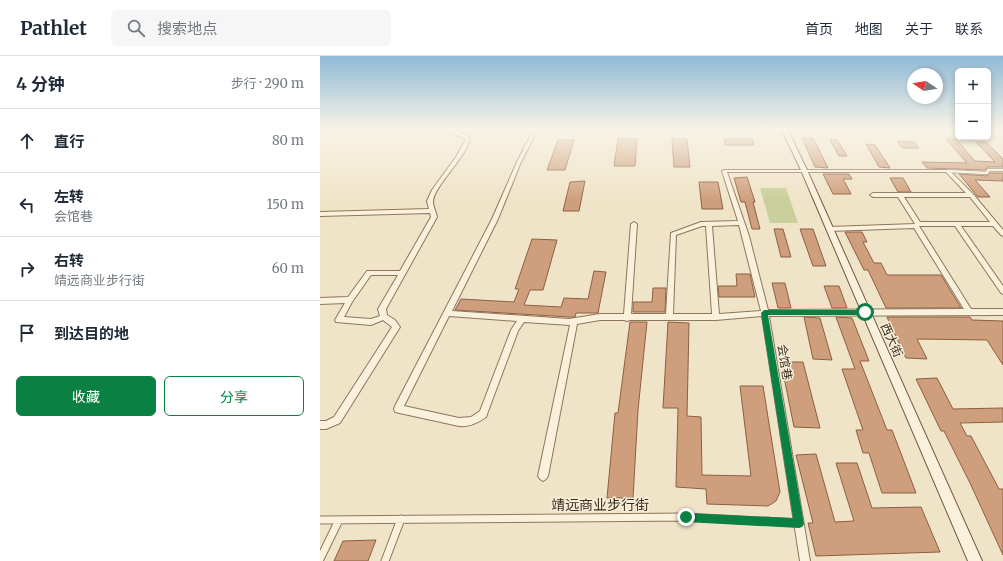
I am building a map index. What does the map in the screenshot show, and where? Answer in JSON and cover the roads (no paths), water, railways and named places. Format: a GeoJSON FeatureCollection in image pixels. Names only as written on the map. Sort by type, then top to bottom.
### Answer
{"type":"FeatureCollection","features":[{"type":"Feature","properties":{"kind":"main road","name":"西大街"},"geometry":{"type":"LineString","coordinates":[[796,154],[976,561]]}},
{"type":"Feature","properties":{"kind":"street"},"geometry":{"type":"LineString","coordinates":[[320,425],[326,425],[337,420],[396,327],[392,322],[384,317],[382,309],[434,217],[431,211],[430,201],[435,190],[460,154]]}},
{"type":"Feature","properties":{"kind":"street"},"geometry":{"type":"LineString","coordinates":[[523,318],[516,330],[483,414],[478,418],[465,423],[398,409],[495,220],[524,154]]}},
{"type":"Feature","properties":{"kind":"street"},"geometry":{"type":"LineString","coordinates":[[804,170],[947,171],[996,224],[1003,234]]}},
{"type":"Feature","properties":{"kind":"street","name":"会馆巷"},"geometry":{"type":"LineString","coordinates":[[804,170],[724,171],[742,223],[764,313],[805,561]]}},
{"type":"Feature","properties":{"kind":"street"},"geometry":{"type":"LineString","coordinates":[[873,195],[971,196]]}},
{"type":"Feature","properties":{"kind":"street"},"geometry":{"type":"LineString","coordinates":[[900,195],[918,224],[996,224]]}},
{"type":"Feature","properties":{"kind":"street"},"geometry":{"type":"LineString","coordinates":[[320,214],[431,211]]}},
{"type":"Feature","properties":{"kind":"street"},"geometry":{"type":"LineString","coordinates":[[709,223],[716,317]]}},
{"type":"Feature","properties":{"kind":"street"},"geometry":{"type":"LineString","coordinates":[[669,318],[673,234],[701,224],[742,223]]}},
{"type":"Feature","properties":{"kind":"street"},"geometry":{"type":"LineString","coordinates":[[627,318],[634,224]]}},
{"type":"Feature","properties":{"kind":"street"},"geometry":{"type":"LineString","coordinates":[[956,224],[1003,291]]}},
{"type":"Feature","properties":{"kind":"street"},"geometry":{"type":"LineString","coordinates":[[830,230],[916,226],[969,312]]}},
{"type":"Feature","properties":{"kind":"street"},"geometry":{"type":"LineString","coordinates":[[384,317],[371,322],[339,320],[350,300],[369,273],[403,273]]}},
{"type":"Feature","properties":{"kind":"street"},"geometry":{"type":"LineString","coordinates":[[320,301],[350,300]]}},
{"type":"Feature","properties":{"kind":"street"},"geometry":{"type":"LineString","coordinates":[[446,313],[569,322],[600,317],[716,317],[764,313],[1003,312]]}},
{"type":"Feature","properties":{"kind":"street"},"geometry":{"type":"LineString","coordinates":[[543,476],[574,321]]}},
{"type":"Feature","properties":{"kind":"street","name":"靖远商业步行街"},"geometry":{"type":"LineString","coordinates":[[320,520],[686,517],[799,524]]}},
{"type":"Feature","properties":{"kind":"street"},"geometry":{"type":"LineString","coordinates":[[385,561],[402,519]]}},
{"type":"Feature","properties":{"kind":"street"},"geometry":{"type":"LineString","coordinates":[[320,559],[339,520]]}},
{"type":"Feature","properties":{"kind":"lane"},"geometry":{"type":"LineString","coordinates":[[947,171],[987,173],[988,170],[1003,170]]}}]}
